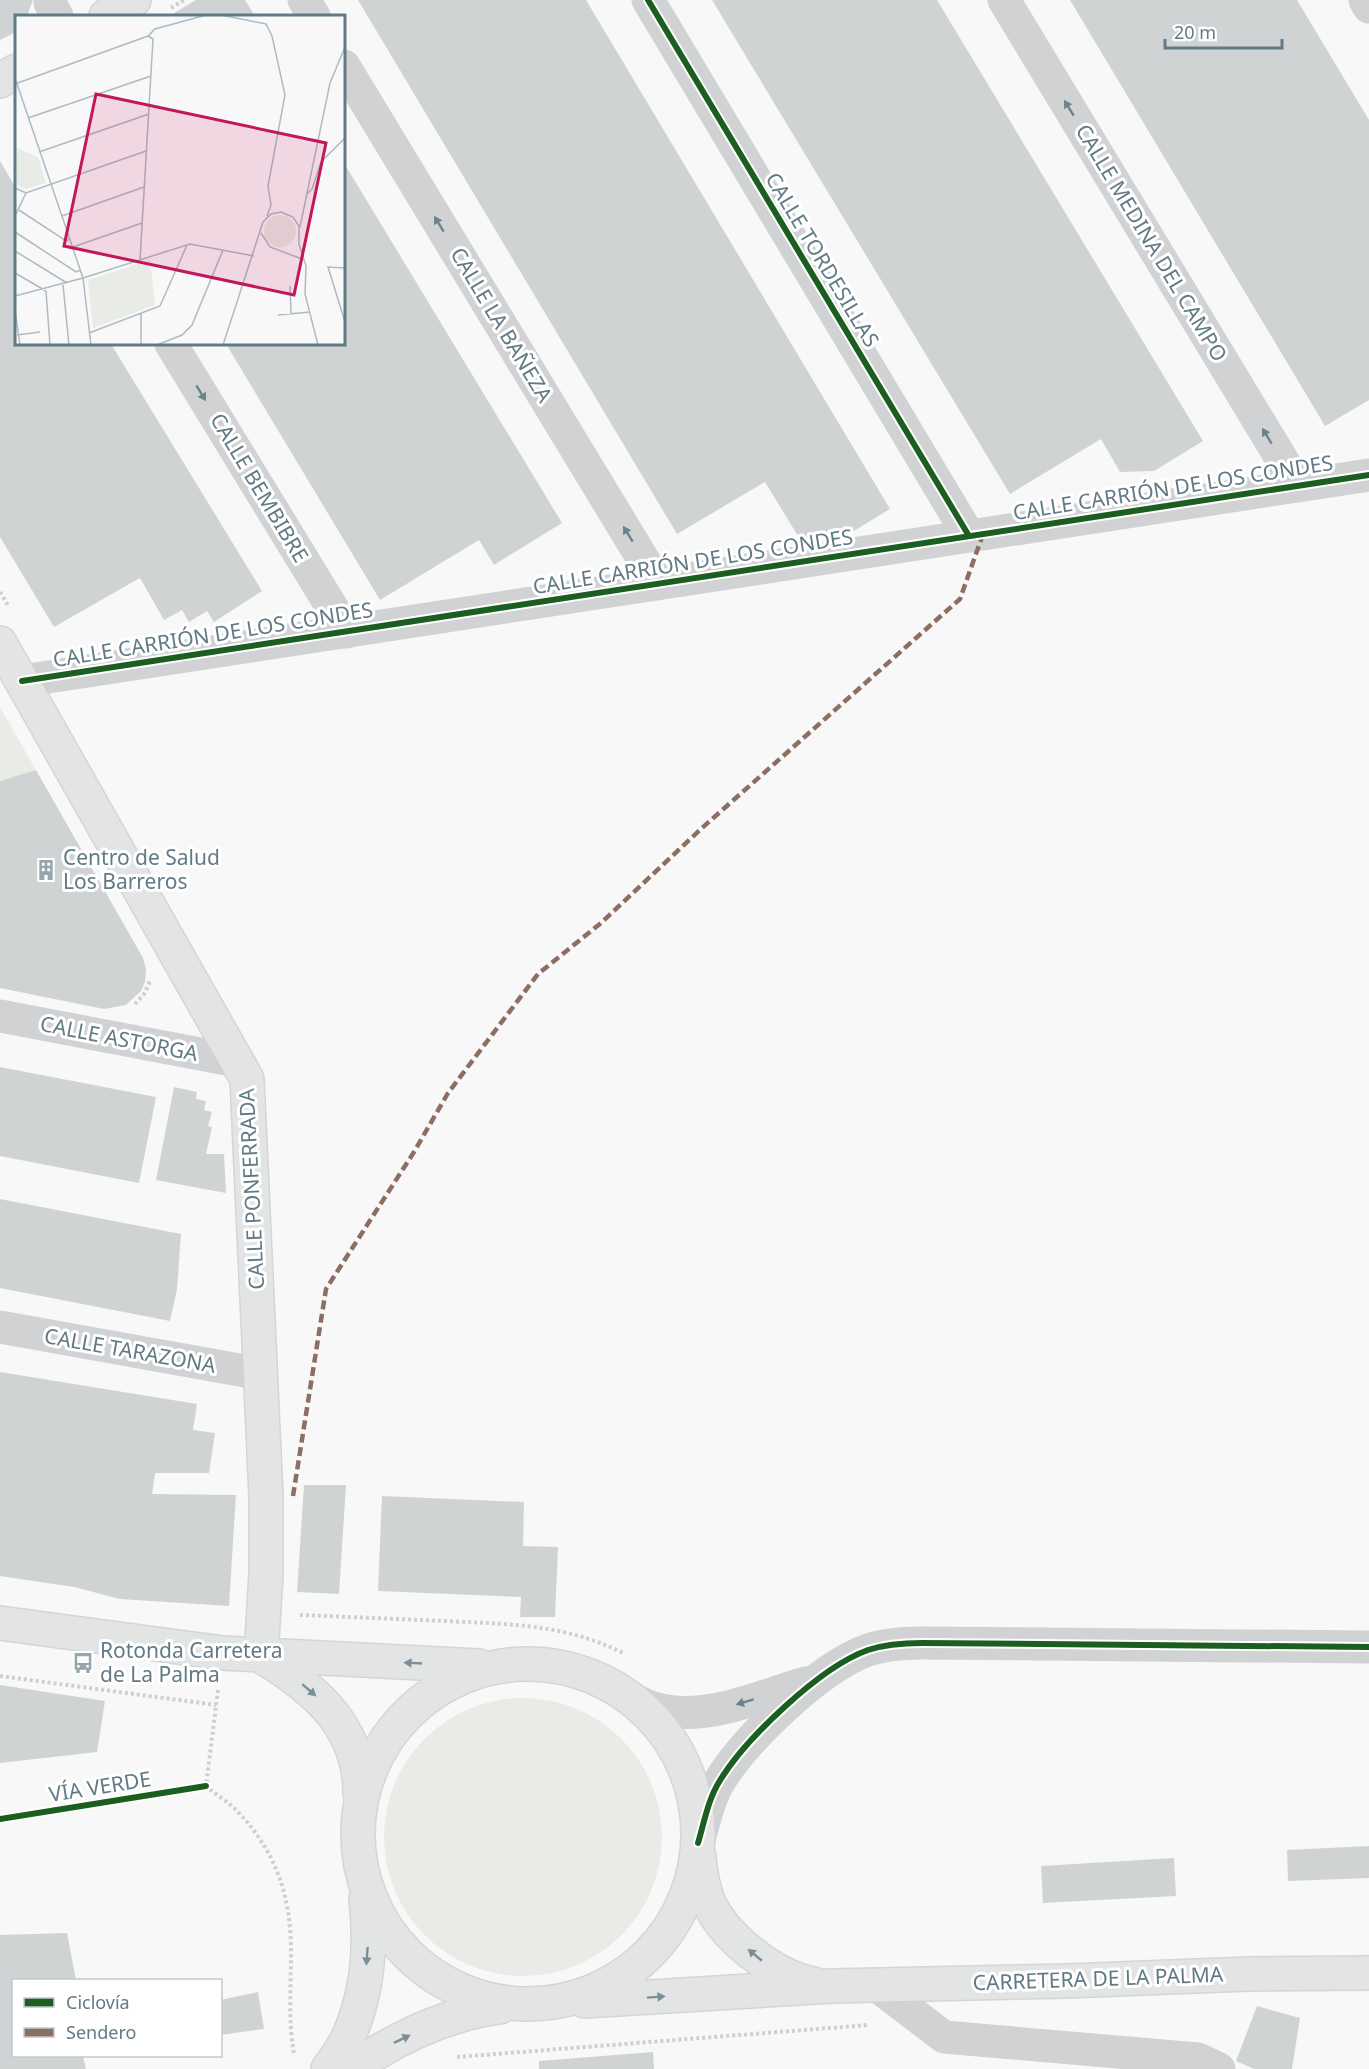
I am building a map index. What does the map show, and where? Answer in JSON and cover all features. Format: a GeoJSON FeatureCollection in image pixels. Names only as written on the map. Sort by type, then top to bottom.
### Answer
{"type":"FeatureCollection","features":[{"type":"Feature","properties":{"kind":"main road"},"geometry":{"type":"LineString","coordinates":[[108,15],[134,0]]}},
{"type":"Feature","properties":{"kind":"main road","name":"CALLE PONFERRADA"},"geometry":{"type":"LineString","coordinates":[[0,643],[247,1079],[266,1496],[266,1574],[261,1656]]}},
{"type":"Feature","properties":{"kind":"main road"},"geometry":{"type":"LineString","coordinates":[[0,1623],[223,1653],[493,1667]]}},
{"type":"Feature","properties":{"kind":"main road"},"geometry":{"type":"LineString","coordinates":[[261,1656],[289,1673],[333,1713],[346,1732],[354,1752],[360,1781],[357,1828],[358,1852],[363,1876],[370,1899],[394,1940],[410,1958],[438,1979],[469,1995],[493,2002],[516,2005]]}},
{"type":"Feature","properties":{"kind":"main road"},"geometry":{"type":"LineString","coordinates":[[351,2069],[397,2041],[447,2019],[475,2010],[556,2003],[602,1988],[623,1976],[642,1962],[673,1924],[692,1880],[698,1843],[696,1806],[690,1784],[682,1762],[657,1723],[620,1691],[596,1678],[571,1669],[545,1665],[519,1664],[493,1667],[468,1674],[446,1684],[425,1698],[406,1715],[376,1755],[360,1803]]}},
{"type":"Feature","properties":{"kind":"main road","name":"CARRETERA DE LA PALMA"},"geometry":{"type":"LineString","coordinates":[[698,1843],[699,1862],[708,1900],[723,1926],[761,1960],[782,1974],[800,1981],[826,1986]]}},
{"type":"Feature","properties":{"kind":"main road"},"geometry":{"type":"LineString","coordinates":[[328,2069],[350,2035],[365,1980],[368,1936],[363,1876]]}},
{"type":"Feature","properties":{"kind":"main road","name":"CARRETERA DE LA PALMA"},"geometry":{"type":"LineString","coordinates":[[556,2003],[826,1986],[1067,1981],[1248,1974],[1369,1973]]}},
{"type":"Feature","properties":{"kind":"street"},"geometry":{"type":"LineString","coordinates":[[51,0],[50,3],[56,15]]}},
{"type":"Feature","properties":{"kind":"street"},"geometry":{"type":"LineString","coordinates":[[304,0],[313,15]]}},
{"type":"Feature","properties":{"kind":"street","name":"CALLE TORDESILLAS"},"geometry":{"type":"LineString","coordinates":[[648,0],[969,536]]}},
{"type":"Feature","properties":{"kind":"street","name":"CALLE MEDINA DEL CAMPO"},"geometry":{"type":"LineString","coordinates":[[1004,0],[1298,486]]}},
{"type":"Feature","properties":{"kind":"street"},"geometry":{"type":"LineString","coordinates":[[1365,0],[1369,7]]}},
{"type":"Feature","properties":{"kind":"street","name":"CALLE LA BAÑEZA"},"geometry":{"type":"LineString","coordinates":[[345,68],[658,584]]}},
{"type":"Feature","properties":{"kind":"street","name":"CALLE BEMBIBRE"},"geometry":{"type":"LineString","coordinates":[[172,345],[347,632]]}},
{"type":"Feature","properties":{"kind":"street","name":"CALLE CARRIÓN DE LOS CONDES"},"geometry":{"type":"LineString","coordinates":[[22,681],[1369,475]]}},
{"type":"Feature","properties":{"kind":"street","name":"CALLE ASTORGA"},"geometry":{"type":"LineString","coordinates":[[0,1016],[237,1061]]}},
{"type":"Feature","properties":{"kind":"street","name":"CALLE TARAZONA"},"geometry":{"type":"LineString","coordinates":[[0,1328],[261,1374]]}},
{"type":"Feature","properties":{"kind":"street"},"geometry":{"type":"LineString","coordinates":[[698,1843],[707,1810],[718,1784],[737,1757],[781,1710],[821,1678],[846,1661],[867,1651],[896,1644],[1369,1647]]}},
{"type":"Feature","properties":{"kind":"street"},"geometry":{"type":"LineString","coordinates":[[620,1691],[656,1709],[688,1712],[738,1704],[821,1678]]}},
{"type":"Feature","properties":{"kind":"street"},"geometry":{"type":"LineString","coordinates":[[876,1985],[944,2037],[1198,2059],[1219,2069]]}},
{"type":"Feature","properties":{"kind":"path"},"geometry":{"type":"LineString","coordinates":[[128,1009],[144,994],[150,983],[150,976]]}},
{"type":"Feature","properties":{"kind":"path"},"geometry":{"type":"LineString","coordinates":[[293,1608],[300,1615],[540,1627],[603,1643],[631,1657]]}},
{"type":"Feature","properties":{"kind":"path"},"geometry":{"type":"LineString","coordinates":[[206,1786],[223,1653]]}},
{"type":"Feature","properties":{"kind":"path"},"geometry":{"type":"LineString","coordinates":[[0,1676],[216,1705]]}},
{"type":"Feature","properties":{"kind":"path"},"geometry":{"type":"LineString","coordinates":[[195,1788],[206,1786],[237,1811],[269,1852],[286,1896],[291,1951],[292,2041],[295,2060]]}},
{"type":"Feature","properties":{"kind":"shaded area"},"geometry":{"type":"Polygon","coordinates":[[[0,707],[36,770],[0,781],[0,707]]]}},
{"type":"Feature","properties":{"kind":"shaded area"},"geometry":{"type":"Polygon","coordinates":[[[537,1698],[576,1708],[589,1714],[622,1738],[639,1760],[652,1784],[660,1810],[662,1837],[660,1864],[652,1890],[639,1914],[622,1936],[600,1953],[576,1966],[537,1976],[509,1976],[470,1966],[457,1960],[424,1936],[415,1925],[400,1903],[386,1864],[384,1823],[394,1784],[400,1771],[424,1738],[435,1729],[457,1714],[496,1700],[537,1698]]]}},
{"type":"Feature","properties":{"kind":"building"},"geometry":{"type":"Polygon","coordinates":[[[0,0],[33,0],[27,15],[15,15],[15,32],[0,40],[0,0]]]}},
{"type":"Feature","properties":{"kind":"building"},"geometry":{"type":"Polygon","coordinates":[[[196,0],[245,0],[254,15],[171,15],[196,0]]]}},
{"type":"Feature","properties":{"kind":"building"},"geometry":{"type":"Polygon","coordinates":[[[358,0],[586,0],[890,509],[852,532],[801,541],[765,482],[677,534],[358,0]]]}},
{"type":"Feature","properties":{"kind":"building"},"geometry":{"type":"Polygon","coordinates":[[[712,0],[937,0],[1203,441],[1154,471],[1120,472],[1101,439],[1010,494],[712,0]]]}},
{"type":"Feature","properties":{"kind":"building"},"geometry":{"type":"Polygon","coordinates":[[[1070,0],[1297,0],[1369,120],[1369,400],[1325,426],[1070,0]]]}},
{"type":"Feature","properties":{"kind":"building"},"geometry":{"type":"Polygon","coordinates":[[[0,161],[15,186],[15,345],[112,345],[262,591],[214,622],[207,611],[189,622],[182,610],[164,620],[140,578],[54,627],[0,537],[0,161]]]}},
{"type":"Feature","properties":{"kind":"building"},"geometry":{"type":"Polygon","coordinates":[[[345,165],[562,523],[494,565],[479,540],[380,600],[227,345],[345,345],[345,165]]]}},
{"type":"Feature","properties":{"kind":"building","name":"Centro de Salud Los Barreros"},"geometry":{"type":"Polygon","coordinates":[[[36,770],[143,958],[146,969],[145,982],[141,991],[126,1005],[104,1009],[0,988],[0,781],[36,770]]]}},
{"type":"Feature","properties":{"kind":"building"},"geometry":{"type":"Polygon","coordinates":[[[0,1067],[156,1097],[139,1183],[0,1156],[0,1067]]]}},
{"type":"Feature","properties":{"kind":"building"},"geometry":{"type":"Polygon","coordinates":[[[174,1087],[197,1092],[196,1099],[206,1101],[204,1110],[212,1112],[208,1126],[212,1127],[206,1154],[224,1154],[226,1193],[156,1180],[174,1087]]]}},
{"type":"Feature","properties":{"kind":"building"},"geometry":{"type":"Polygon","coordinates":[[[0,1199],[181,1234],[177,1289],[170,1321],[0,1288],[0,1199]]]}},
{"type":"Feature","properties":{"kind":"building"},"geometry":{"type":"Polygon","coordinates":[[[0,1372],[197,1404],[193,1430],[215,1433],[209,1473],[155,1473],[152,1494],[236,1495],[229,1606],[120,1599],[74,1587],[0,1576],[0,1372]]]}},
{"type":"Feature","properties":{"kind":"building"},"geometry":{"type":"Polygon","coordinates":[[[304,1485],[346,1485],[339,1594],[297,1592],[304,1485]]]}},
{"type":"Feature","properties":{"kind":"building"},"geometry":{"type":"Polygon","coordinates":[[[382,1496],[524,1502],[523,1546],[558,1547],[555,1617],[520,1617],[521,1597],[378,1591],[382,1496]]]}},
{"type":"Feature","properties":{"kind":"building"},"geometry":{"type":"Polygon","coordinates":[[[0,1685],[105,1701],[97,1752],[0,1763],[0,1685]]]}},
{"type":"Feature","properties":{"kind":"building"},"geometry":{"type":"Polygon","coordinates":[[[1369,1846],[1369,1878],[1288,1881],[1287,1850],[1369,1846]]]}},
{"type":"Feature","properties":{"kind":"building"},"geometry":{"type":"Polygon","coordinates":[[[1174,1858],[1176,1896],[1043,1903],[1041,1866],[1174,1858]]]}},
{"type":"Feature","properties":{"kind":"building"},"geometry":{"type":"Polygon","coordinates":[[[67,1933],[76,1979],[12,1979],[12,2023],[0,2026],[0,1935],[67,1933]]]}},
{"type":"Feature","properties":{"kind":"building"},"geometry":{"type":"Polygon","coordinates":[[[258,1992],[264,2029],[222,2035],[222,2000],[258,1992]]]}},
{"type":"Feature","properties":{"kind":"building"},"geometry":{"type":"Polygon","coordinates":[[[1257,2006],[1300,2018],[1292,2069],[1254,2069],[1236,2061],[1257,2006]]]}},
{"type":"Feature","properties":{"kind":"building"},"geometry":{"type":"Polygon","coordinates":[[[12,2041],[12,2057],[83,2057],[86,2069],[0,2069],[0,2044],[12,2041]]]}},
{"type":"Feature","properties":{"kind":"building"},"geometry":{"type":"Polygon","coordinates":[[[653,2052],[654,2069],[539,2069],[539,2061],[653,2052]]]}},
{"type":"Feature","properties":{"kind":"marked path"},"geometry":{"type":"LineString","coordinates":[[293,1496],[326,1289],[414,1152],[448,1093],[538,974],[601,923],[702,828],[960,599],[983,534]]}},
{"type":"Feature","properties":{"kind":"cycle path"},"geometry":{"type":"LineString","coordinates":[[648,0],[969,536]]}},
{"type":"Feature","properties":{"kind":"cycle path"},"geometry":{"type":"LineString","coordinates":[[22,681],[1369,475]]}},
{"type":"Feature","properties":{"kind":"cycle path"},"geometry":{"type":"LineString","coordinates":[[698,1843],[715,1789],[746,1746],[785,1706],[807,1688],[828,1672],[868,1650],[895,1644],[922,1643],[1369,1647]]}},
{"type":"Feature","properties":{"kind":"cycle path","name":"VÍA VERDE"},"geometry":{"type":"LineString","coordinates":[[0,1819],[206,1786]]}},
{"type":"Feature","properties":{"kind":"place","name":"Centro de Salud Los Barreros"},"geometry":{"type":"Point","coordinates":[46,870]}},
{"type":"Feature","properties":{"kind":"place","name":"Rotonda Carretera de La Palma"},"geometry":{"type":"Point","coordinates":[83,1663]}}]}
